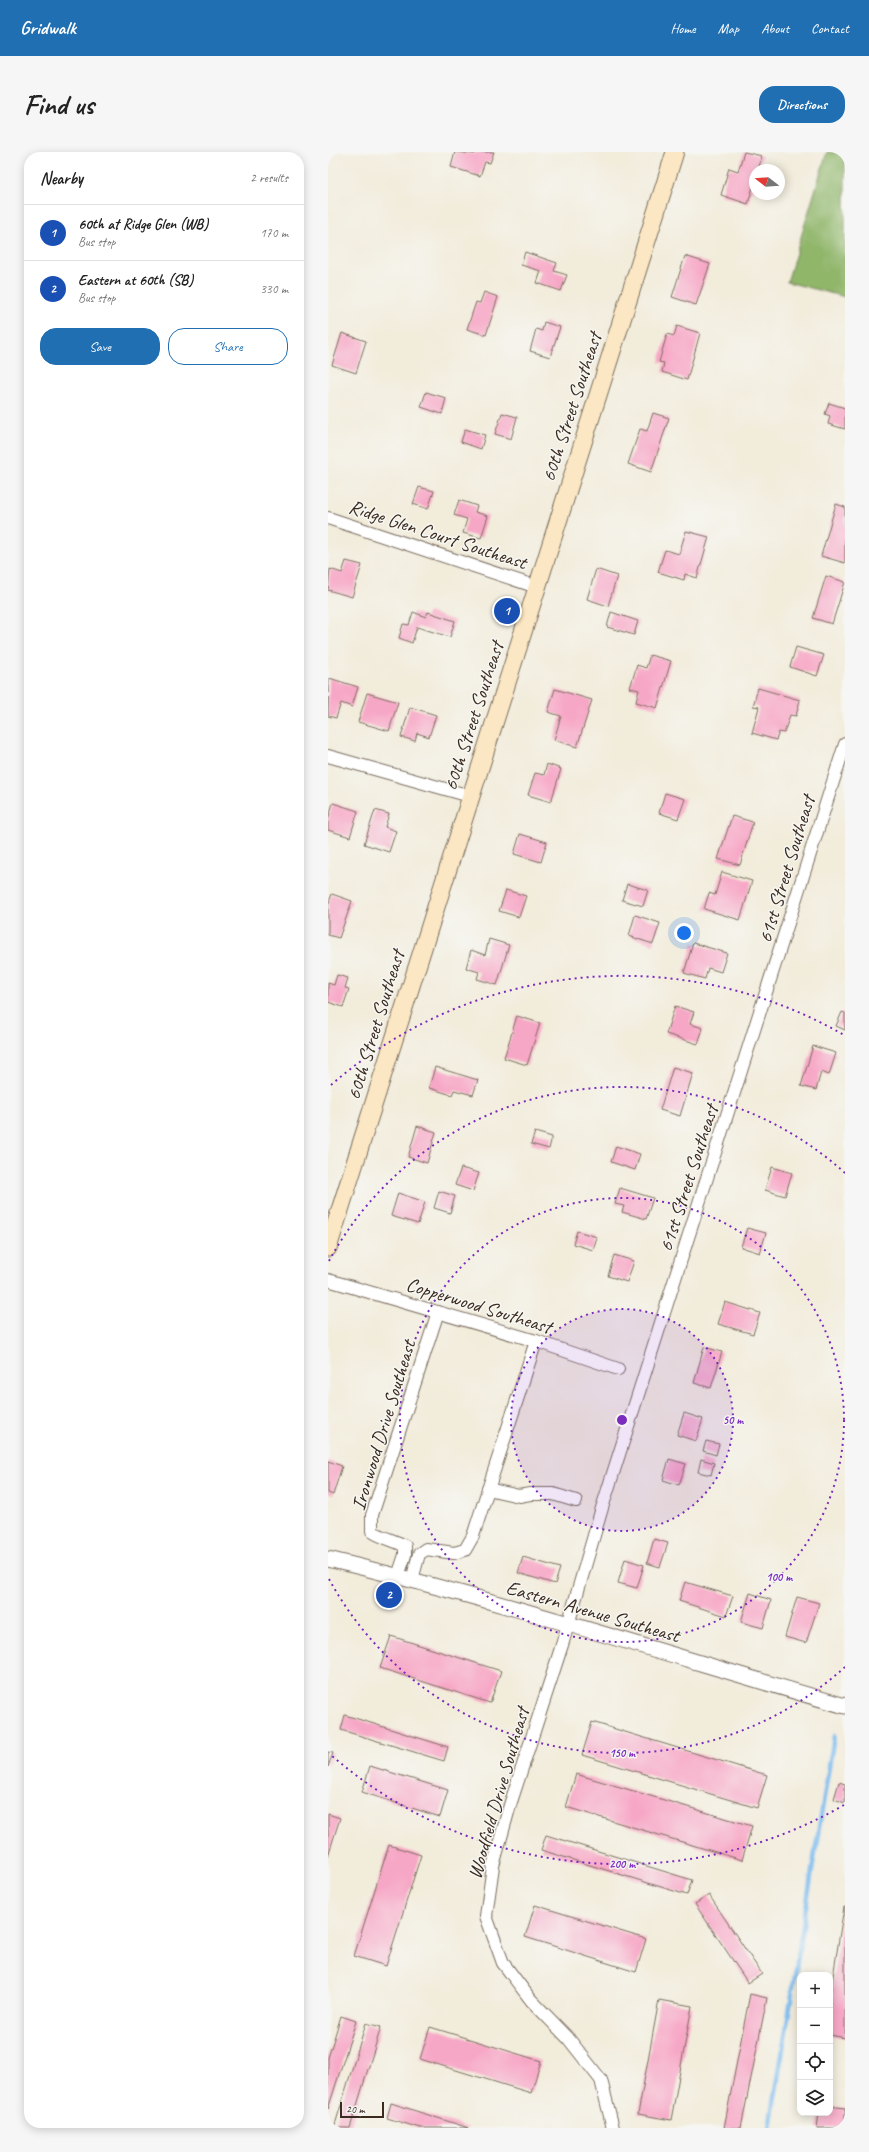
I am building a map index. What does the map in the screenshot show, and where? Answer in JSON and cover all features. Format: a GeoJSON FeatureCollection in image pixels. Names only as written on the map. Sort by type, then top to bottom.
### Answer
{"type":"FeatureCollection","features":[{"type":"Feature","properties":{"kind":"main road","name":"60th Street Southeast"},"geometry":{"type":"LineString","coordinates":[[328,1248],[675,152]]}},
{"type":"Feature","properties":{"kind":"street","name":"Ridge Glen Court Southeast"},"geometry":{"type":"LineString","coordinates":[[328,518],[537,586]]}},
{"type":"Feature","properties":{"kind":"street","name":"61st Street Southeast"},"geometry":{"type":"LineString","coordinates":[[568,1623],[602,1508],[845,744]]}},
{"type":"Feature","properties":{"kind":"street"},"geometry":{"type":"LineString","coordinates":[[328,756],[470,796]]}},
{"type":"Feature","properties":{"kind":"street","name":"Copperwood Southeast"},"geometry":{"type":"LineString","coordinates":[[328,1280],[536,1341],[618,1369]]}},
{"type":"Feature","properties":{"kind":"street","name":"Ironwood Drive Southeast"},"geometry":{"type":"LineString","coordinates":[[405,1578],[405,1546],[396,1541],[378,1536],[372,1531],[372,1515],[438,1312]]}},
{"type":"Feature","properties":{"kind":"street"},"geometry":{"type":"LineString","coordinates":[[405,1578],[419,1554],[426,1549],[454,1554],[465,1550],[473,1536],[536,1341]]}},
{"type":"Feature","properties":{"kind":"street"},"geometry":{"type":"LineString","coordinates":[[488,1489],[519,1496],[530,1494],[553,1494],[576,1500]]}},
{"type":"Feature","properties":{"kind":"street","name":"Eastern Avenue Southeast"},"geometry":{"type":"LineString","coordinates":[[328,1559],[405,1578],[568,1623],[845,1706]]}},
{"type":"Feature","properties":{"kind":"street","name":"Woodfield Drive Southeast"},"geometry":{"type":"LineString","coordinates":[[568,1623],[510,1805],[493,1866],[486,1916],[503,1963],[531,2000],[568,2038],[601,2080],[613,2128]]}},
{"type":"Feature","properties":{"kind":"green space"},"geometry":{"type":"Polygon","coordinates":[[[827,152],[845,152],[845,297],[787,282],[827,152]]]}},
{"type":"Feature","properties":{"kind":"building"},"geometry":{"type":"Polygon","coordinates":[[[455,152],[475,154],[476,152],[494,152],[490,163],[485,162],[480,176],[451,167],[455,152]]]}},
{"type":"Feature","properties":{"kind":"building"},"geometry":{"type":"Polygon","coordinates":[[[744,152],[762,156],[760,164],[749,164],[748,204],[721,195],[729,168],[738,171],[744,152]]]}},
{"type":"Feature","properties":{"kind":"building"},"geometry":{"type":"Polygon","coordinates":[[[525,252],[557,263],[554,271],[567,275],[561,291],[537,283],[541,271],[521,265],[525,252]]]}},
{"type":"Feature","properties":{"kind":"building"},"geometry":{"type":"Polygon","coordinates":[[[685,256],[710,264],[696,305],[672,297],[685,256]]]}},
{"type":"Feature","properties":{"kind":"building"},"geometry":{"type":"Polygon","coordinates":[[[484,292],[498,297],[486,335],[467,329],[476,302],[480,303],[484,292]]]}},
{"type":"Feature","properties":{"kind":"building"},"geometry":{"type":"Polygon","coordinates":[[[544,322],[560,327],[550,357],[530,351],[536,329],[542,331],[544,322]]]}},
{"type":"Feature","properties":{"kind":"building"},"geometry":{"type":"Polygon","coordinates":[[[677,326],[700,333],[687,380],[662,372],[664,363],[659,362],[667,334],[674,336],[677,326]]]}},
{"type":"Feature","properties":{"kind":"building"},"geometry":{"type":"Polygon","coordinates":[[[342,333],[366,341],[356,373],[332,365],[342,333]]]}},
{"type":"Feature","properties":{"kind":"building"},"geometry":{"type":"Polygon","coordinates":[[[426,392],[446,398],[442,414],[421,407],[426,392]]]}},
{"type":"Feature","properties":{"kind":"building"},"geometry":{"type":"Polygon","coordinates":[[[829,403],[845,408],[845,429],[828,424],[830,416],[825,414],[829,403]]]}},
{"type":"Feature","properties":{"kind":"building"},"geometry":{"type":"Polygon","coordinates":[[[502,413],[517,417],[511,439],[495,434],[502,413]]]}},
{"type":"Feature","properties":{"kind":"building"},"geometry":{"type":"Polygon","coordinates":[[[653,413],[669,418],[651,472],[628,464],[640,429],[647,431],[653,413]]]}},
{"type":"Feature","properties":{"kind":"building"},"geometry":{"type":"Polygon","coordinates":[[[465,429],[485,435],[481,449],[461,442],[465,429]]]}},
{"type":"Feature","properties":{"kind":"building"},"geometry":{"type":"Polygon","coordinates":[[[419,487],[434,491],[428,509],[413,504],[419,487]]]}},
{"type":"Feature","properties":{"kind":"building"},"geometry":{"type":"Polygon","coordinates":[[[459,500],[477,506],[475,512],[488,516],[481,538],[463,533],[467,519],[454,515],[459,500]]]}},
{"type":"Feature","properties":{"kind":"building"},"geometry":{"type":"Polygon","coordinates":[[[836,504],[845,507],[845,563],[821,556],[836,504]]]}},
{"type":"Feature","properties":{"kind":"building"},"geometry":{"type":"Polygon","coordinates":[[[686,531],[709,537],[697,578],[685,574],[684,580],[658,572],[665,550],[679,554],[686,531]]]}},
{"type":"Feature","properties":{"kind":"building"},"geometry":{"type":"Polygon","coordinates":[[[346,561],[362,565],[352,597],[328,590],[330,569],[342,573],[346,561]]]}},
{"type":"Feature","properties":{"kind":"building"},"geometry":{"type":"Polygon","coordinates":[[[596,569],[617,576],[608,606],[587,599],[596,569]]]}},
{"type":"Feature","properties":{"kind":"building"},"geometry":{"type":"Polygon","coordinates":[[[826,576],[845,582],[832,624],[813,618],[826,576]]]}},
{"type":"Feature","properties":{"kind":"building"},"geometry":{"type":"Polygon","coordinates":[[[413,612],[426,617],[428,612],[455,621],[450,637],[417,627],[412,643],[399,638],[403,624],[409,625],[413,612]]]}},
{"type":"Feature","properties":{"kind":"building"},"geometry":{"type":"Polygon","coordinates":[[[611,612],[638,621],[634,635],[607,627],[611,612]]]}},
{"type":"Feature","properties":{"kind":"building"},"geometry":{"type":"Polygon","coordinates":[[[796,647],[824,655],[817,676],[790,667],[796,647]]]}},
{"type":"Feature","properties":{"kind":"building"},"geometry":{"type":"Polygon","coordinates":[[[650,655],[671,661],[657,708],[636,702],[639,690],[630,688],[637,665],[646,668],[650,655]]]}},
{"type":"Feature","properties":{"kind":"building"},"geometry":{"type":"Polygon","coordinates":[[[329,678],[358,687],[352,707],[341,703],[336,718],[328,716],[329,678]]]}},
{"type":"Feature","properties":{"kind":"building"},"geometry":{"type":"Polygon","coordinates":[[[758,688],[800,700],[796,716],[790,715],[784,733],[779,732],[776,740],[752,733],[759,707],[753,706],[758,688]]]}},
{"type":"Feature","properties":{"kind":"building"},"geometry":{"type":"Polygon","coordinates":[[[555,689],[592,700],[577,747],[554,740],[561,716],[548,712],[555,689]]]}},
{"type":"Feature","properties":{"kind":"building"},"geometry":{"type":"Polygon","coordinates":[[[367,693],[398,702],[389,731],[358,722],[367,693]]]}},
{"type":"Feature","properties":{"kind":"building"},"geometry":{"type":"Polygon","coordinates":[[[410,707],[436,715],[429,737],[417,733],[415,741],[401,737],[410,707]]]}},
{"type":"Feature","properties":{"kind":"building"},"geometry":{"type":"Polygon","coordinates":[[[547,764],[561,769],[551,802],[528,795],[535,773],[544,775],[547,764]]]}},
{"type":"Feature","properties":{"kind":"building"},"geometry":{"type":"Polygon","coordinates":[[[665,793],[685,799],[678,819],[659,813],[665,793]]]}},
{"type":"Feature","properties":{"kind":"building"},"geometry":{"type":"Polygon","coordinates":[[[333,803],[358,811],[350,837],[328,830],[328,820],[333,803]]]}},
{"type":"Feature","properties":{"kind":"building"},"geometry":{"type":"Polygon","coordinates":[[[375,810],[389,814],[385,827],[396,831],[389,852],[364,844],[375,810]]]}},
{"type":"Feature","properties":{"kind":"building"},"geometry":{"type":"Polygon","coordinates":[[[732,816],[753,822],[740,865],[718,859],[732,816]]]}},
{"type":"Feature","properties":{"kind":"building"},"geometry":{"type":"Polygon","coordinates":[[[520,834],[547,842],[541,862],[514,854],[520,834]]]}},
{"type":"Feature","properties":{"kind":"building"},"geometry":{"type":"Polygon","coordinates":[[[722,872],[752,881],[740,920],[704,909],[709,893],[715,895],[722,872]]]}},
{"type":"Feature","properties":{"kind":"building"},"geometry":{"type":"Polygon","coordinates":[[[627,884],[648,890],[643,906],[622,900],[627,884]]]}},
{"type":"Feature","properties":{"kind":"building"},"geometry":{"type":"Polygon","coordinates":[[[506,890],[526,896],[519,917],[499,911],[506,890]]]}},
{"type":"Feature","properties":{"kind":"building"},"geometry":{"type":"Polygon","coordinates":[[[332,894],[352,901],[339,938],[328,935],[328,905],[332,894]]]}},
{"type":"Feature","properties":{"kind":"building"},"geometry":{"type":"Polygon","coordinates":[[[635,915],[660,923],[653,944],[629,936],[635,915]]]}},
{"type":"Feature","properties":{"kind":"building"},"geometry":{"type":"Polygon","coordinates":[[[489,939],[509,945],[497,985],[477,979],[479,972],[466,968],[471,950],[485,955],[489,939]]]}},
{"type":"Feature","properties":{"kind":"building"},"geometry":{"type":"Polygon","coordinates":[[[693,943],[727,953],[721,972],[708,968],[705,979],[684,973],[693,943]]]}},
{"type":"Feature","properties":{"kind":"building"},"geometry":{"type":"Polygon","coordinates":[[[337,975],[348,978],[345,988],[349,989],[343,1007],[328,1002],[328,983],[334,985],[337,975]]]}},
{"type":"Feature","properties":{"kind":"building"},"geometry":{"type":"Polygon","coordinates":[[[675,1006],[694,1012],[690,1024],[703,1028],[698,1044],[666,1034],[675,1006]]]}},
{"type":"Feature","properties":{"kind":"building"},"geometry":{"type":"Polygon","coordinates":[[[842,1012],[845,1013],[845,1030],[836,1026],[842,1012]]]}},
{"type":"Feature","properties":{"kind":"building"},"geometry":{"type":"Polygon","coordinates":[[[517,1016],[540,1023],[527,1065],[504,1058],[517,1016]]]}},
{"type":"Feature","properties":{"kind":"building"},"geometry":{"type":"Polygon","coordinates":[[[813,1046],[836,1053],[829,1075],[821,1072],[816,1090],[801,1086],[813,1046]]]}},
{"type":"Feature","properties":{"kind":"building"},"geometry":{"type":"Polygon","coordinates":[[[435,1067],[478,1080],[473,1095],[454,1090],[452,1095],[429,1088],[435,1067]]]}},
{"type":"Feature","properties":{"kind":"building"},"geometry":{"type":"Polygon","coordinates":[[[673,1067],[693,1073],[680,1116],[660,1110],[673,1067]]]}},
{"type":"Feature","properties":{"kind":"building"},"geometry":{"type":"Polygon","coordinates":[[[417,1126],[436,1132],[427,1163],[408,1157],[417,1126]]]}},
{"type":"Feature","properties":{"kind":"building"},"geometry":{"type":"Polygon","coordinates":[[[535,1132],[552,1137],[549,1149],[531,1144],[535,1132]]]}},
{"type":"Feature","properties":{"kind":"building"},"geometry":{"type":"Polygon","coordinates":[[[616,1146],[640,1154],[635,1170],[611,1162],[616,1146]]]}},
{"type":"Feature","properties":{"kind":"building"},"geometry":{"type":"Polygon","coordinates":[[[772,1167],[792,1173],[785,1196],[765,1190],[772,1167]]]}},
{"type":"Feature","properties":{"kind":"building"},"geometry":{"type":"Polygon","coordinates":[[[461,1168],[479,1173],[473,1191],[455,1185],[461,1168]]]}},
{"type":"Feature","properties":{"kind":"building"},"geometry":{"type":"Polygon","coordinates":[[[620,1188],[653,1198],[646,1219],[622,1212],[624,1206],[615,1204],[620,1188]]]}},
{"type":"Feature","properties":{"kind":"building"},"geometry":{"type":"Polygon","coordinates":[[[439,1191],[455,1196],[450,1213],[434,1208],[439,1191]]]}},
{"type":"Feature","properties":{"kind":"building"},"geometry":{"type":"Polygon","coordinates":[[[398,1193],[425,1202],[418,1224],[391,1216],[398,1193]]]}},
{"type":"Feature","properties":{"kind":"building"},"geometry":{"type":"Polygon","coordinates":[[[747,1228],[766,1233],[760,1253],[741,1247],[747,1228]]]}},
{"type":"Feature","properties":{"kind":"building"},"geometry":{"type":"Polygon","coordinates":[[[577,1231],[597,1237],[593,1250],[573,1244],[577,1231]]]}},
{"type":"Feature","properties":{"kind":"building"},"geometry":{"type":"Polygon","coordinates":[[[614,1255],[634,1261],[627,1282],[608,1276],[614,1255]]]}},
{"type":"Feature","properties":{"kind":"building"},"geometry":{"type":"Polygon","coordinates":[[[725,1302],[760,1313],[753,1334],[718,1324],[725,1302]]]}},
{"type":"Feature","properties":{"kind":"building"},"geometry":{"type":"Polygon","coordinates":[[[704,1347],[722,1352],[711,1388],[694,1383],[704,1347]]]}},
{"type":"Feature","properties":{"kind":"building"},"geometry":{"type":"Polygon","coordinates":[[[684,1413],[703,1419],[696,1441],[677,1435],[684,1413]]]}},
{"type":"Feature","properties":{"kind":"building"},"geometry":{"type":"Polygon","coordinates":[[[706,1441],[719,1444],[716,1455],[703,1451],[706,1441]]]}},
{"type":"Feature","properties":{"kind":"building"},"geometry":{"type":"Polygon","coordinates":[[[669,1459],[686,1464],[679,1485],[663,1480],[669,1459]]]}},
{"type":"Feature","properties":{"kind":"building"},"geometry":{"type":"Polygon","coordinates":[[[701,1459],[714,1463],[711,1475],[698,1472],[701,1459]]]}},
{"type":"Feature","properties":{"kind":"building"},"geometry":{"type":"Polygon","coordinates":[[[328,1461],[342,1466],[333,1495],[328,1493],[328,1461]]]}},
{"type":"Feature","properties":{"kind":"building"},"geometry":{"type":"Polygon","coordinates":[[[654,1539],[668,1543],[660,1567],[647,1563],[654,1539]]]}},
{"type":"Feature","properties":{"kind":"building"},"geometry":{"type":"Polygon","coordinates":[[[523,1557],[560,1568],[555,1584],[518,1573],[523,1557]]]}},
{"type":"Feature","properties":{"kind":"building"},"geometry":{"type":"Polygon","coordinates":[[[625,1559],[644,1565],[637,1588],[618,1583],[625,1559]]]}},
{"type":"Feature","properties":{"kind":"building"},"geometry":{"type":"Polygon","coordinates":[[[685,1582],[733,1596],[726,1616],[679,1601],[685,1582]]]}},
{"type":"Feature","properties":{"kind":"building"},"geometry":{"type":"Polygon","coordinates":[[[750,1593],[771,1600],[763,1628],[741,1622],[750,1593]]]}},
{"type":"Feature","properties":{"kind":"building"},"geometry":{"type":"Polygon","coordinates":[[[797,1597],[819,1603],[806,1643],[785,1637],[797,1597]]]}},
{"type":"Feature","properties":{"kind":"building"},"geometry":{"type":"Polygon","coordinates":[[[391,1636],[501,1671],[490,1703],[380,1668],[391,1636]]]}},
{"type":"Feature","properties":{"kind":"building"},"geometry":{"type":"Polygon","coordinates":[[[345,1715],[448,1747],[444,1761],[341,1730],[345,1715]]]}},
{"type":"Feature","properties":{"kind":"building"},"geometry":{"type":"Polygon","coordinates":[[[592,1722],[767,1775],[757,1808],[582,1755],[592,1722]]]}},
{"type":"Feature","properties":{"kind":"building"},"geometry":{"type":"Polygon","coordinates":[[[328,1752],[333,1753],[328,1767],[328,1752]]]}},
{"type":"Feature","properties":{"kind":"building"},"geometry":{"type":"Polygon","coordinates":[[[370,1766],[448,1790],[440,1817],[362,1792],[370,1766]]]}},
{"type":"Feature","properties":{"kind":"building"},"geometry":{"type":"Polygon","coordinates":[[[576,1774],[752,1826],[742,1860],[566,1807],[576,1774]]]}},
{"type":"Feature","properties":{"kind":"building"},"geometry":{"type":"Polygon","coordinates":[[[839,1782],[845,1784],[845,1803],[834,1799],[839,1782]]]}},
{"type":"Feature","properties":{"kind":"building"},"geometry":{"type":"Polygon","coordinates":[[[328,1814],[340,1818],[328,1856],[328,1814]]]}},
{"type":"Feature","properties":{"kind":"building"},"geometry":{"type":"Polygon","coordinates":[[[546,1835],[692,1880],[687,1895],[541,1850],[546,1835]]]}},
{"type":"Feature","properties":{"kind":"building"},"geometry":{"type":"Polygon","coordinates":[[[389,1845],[421,1855],[386,1966],[354,1956],[389,1845]]]}},
{"type":"Feature","properties":{"kind":"building"},"geometry":{"type":"Polygon","coordinates":[[[709,1895],[762,1974],[748,1983],[695,1904],[709,1895]]]}},
{"type":"Feature","properties":{"kind":"building"},"geometry":{"type":"Polygon","coordinates":[[[535,1905],[646,1939],[636,1972],[525,1937],[535,1905]]]}},
{"type":"Feature","properties":{"kind":"building"},"geometry":{"type":"Polygon","coordinates":[[[845,1907],[845,2038],[833,2036],[833,1977],[845,1907]]]}},
{"type":"Feature","properties":{"kind":"building"},"geometry":{"type":"Polygon","coordinates":[[[750,1994],[767,1998],[741,2128],[724,2128],[750,1994]]]}},
{"type":"Feature","properties":{"kind":"building"},"geometry":{"type":"Polygon","coordinates":[[[659,2000],[692,2006],[671,2120],[638,2114],[659,2000]]]}},
{"type":"Feature","properties":{"kind":"building"},"geometry":{"type":"Polygon","coordinates":[[[341,2016],[356,2021],[328,2109],[328,2058],[341,2016]]]}},
{"type":"Feature","properties":{"kind":"building"},"geometry":{"type":"Polygon","coordinates":[[[366,2023],[381,2027],[350,2128],[334,2128],[366,2023]]]}},
{"type":"Feature","properties":{"kind":"building"},"geometry":{"type":"Polygon","coordinates":[[[430,2027],[541,2061],[531,2093],[420,2059],[430,2027]]]}},
{"type":"Feature","properties":{"kind":"building"},"geometry":{"type":"Polygon","coordinates":[[[391,2103],[469,2128],[420,2128],[387,2118],[391,2103]]]}},
{"type":"Feature","properties":{"kind":"building"},"geometry":{"type":"Polygon","coordinates":[[[833,2106],[845,2108],[845,2128],[817,2128],[819,2116],[833,2116],[833,2106]]]}},
{"type":"Feature","properties":{"kind":"waterway"},"geometry":{"type":"LineString","coordinates":[[770,2128],[834,1736]]}},
{"type":"Feature","properties":{"kind":"place","name":"60th at Ridge Glen (WB)"},"geometry":{"type":"Point","coordinates":[507,611]}},
{"type":"Feature","properties":{"kind":"place","name":"Eastern at 60th (SB)"},"geometry":{"type":"Point","coordinates":[389,1595]}}]}
